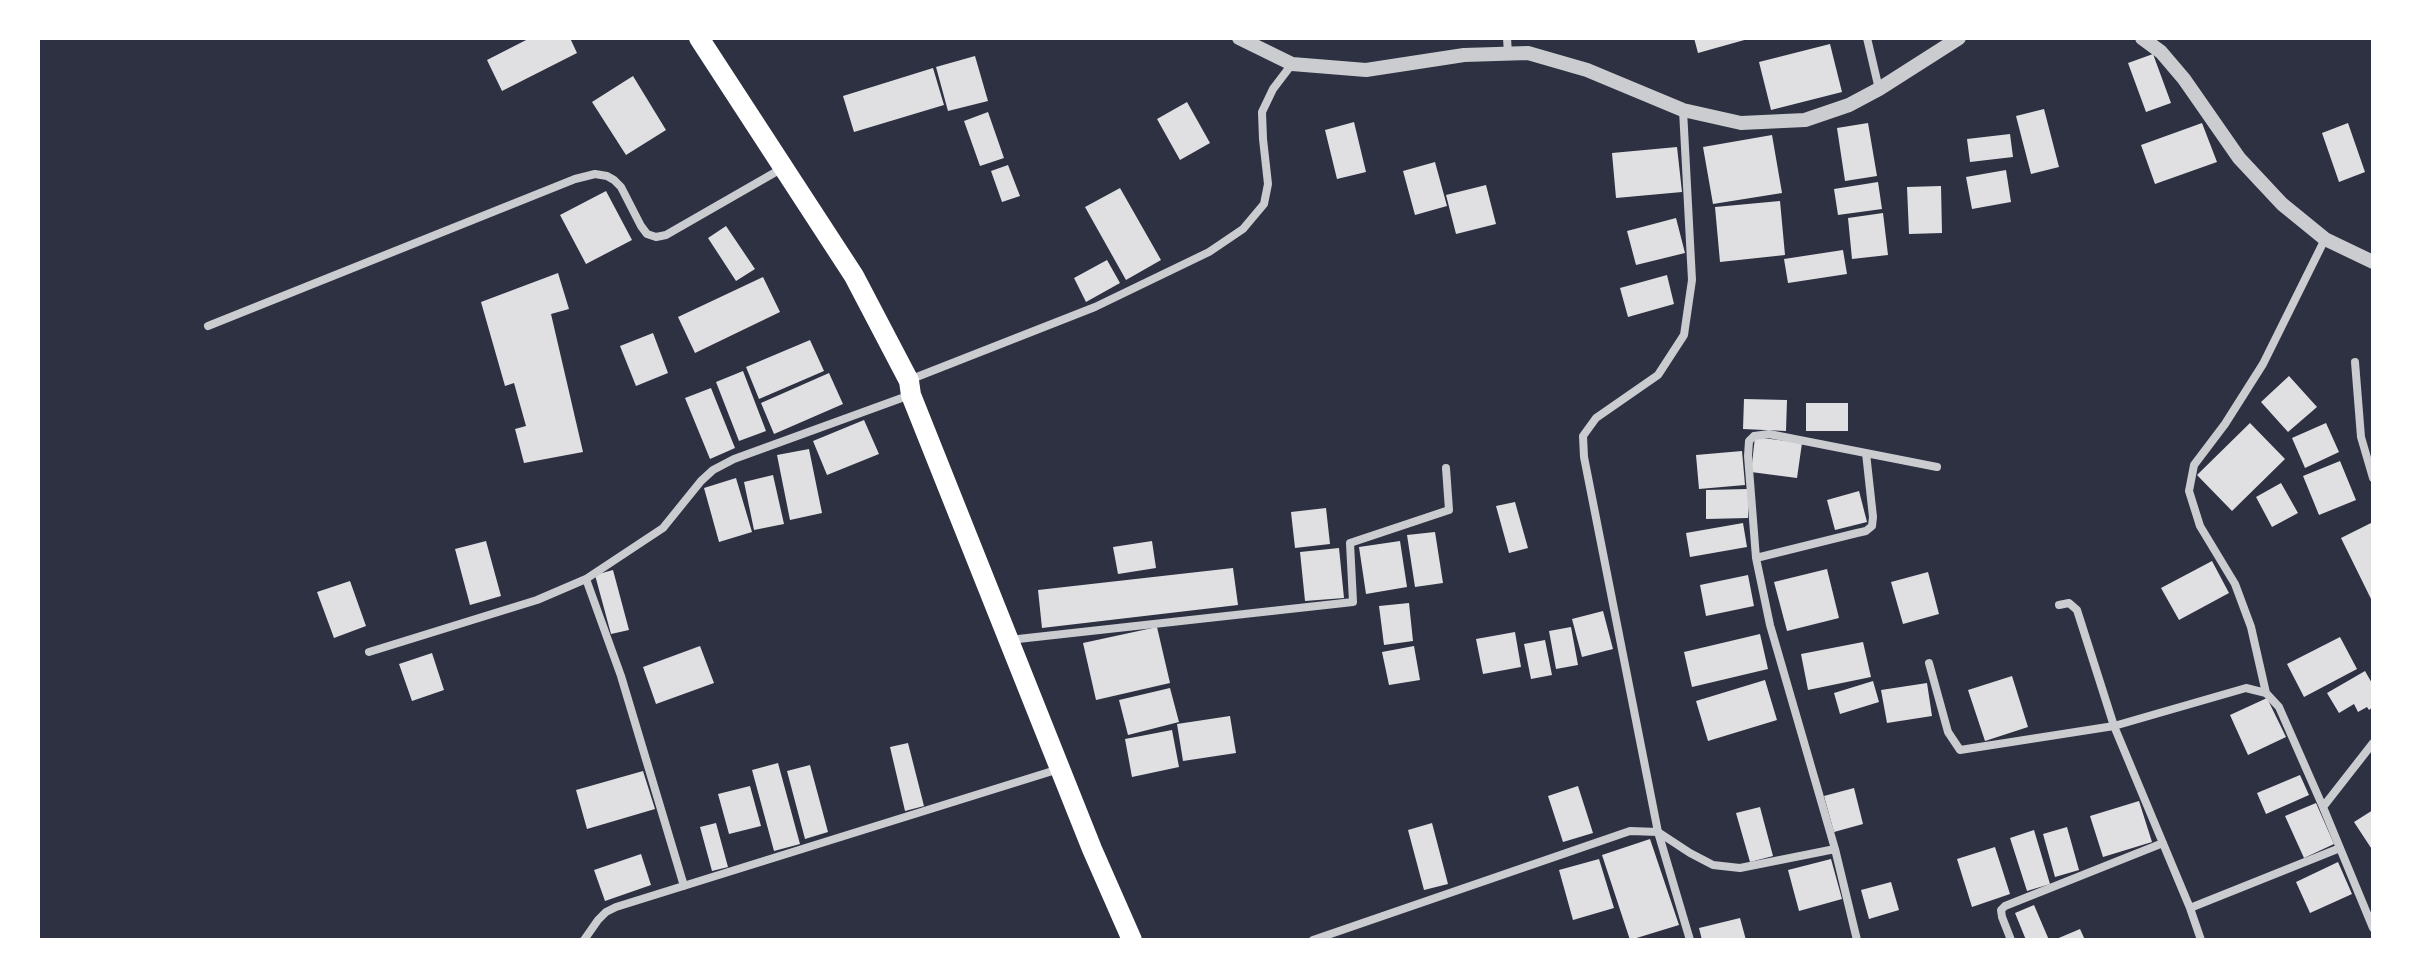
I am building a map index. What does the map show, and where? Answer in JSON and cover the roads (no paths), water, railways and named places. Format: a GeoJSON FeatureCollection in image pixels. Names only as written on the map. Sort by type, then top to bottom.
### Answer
{"type":"FeatureCollection","features":[{"type":"Feature","properties":{"kind":"main road"},"geometry":{"type":"LineString","coordinates":[[699,38],[854,276],[910,388],[1008,640],[1132,940]]}},
{"type":"Feature","properties":{"kind":"street"},"geometry":{"type":"LineString","coordinates":[[1239,38],[1292,64],[1366,70],[1508,46],[1587,70],[1683,110],[1741,123],[1805,120],[1849,105],[1959,38]]}},
{"type":"Feature","properties":{"kind":"street"},"geometry":{"type":"LineString","coordinates":[[1867,38],[1879,89]]}},
{"type":"Feature","properties":{"kind":"street"},"geometry":{"type":"LineString","coordinates":[[2142,38],[2161,52],[2184,79],[2239,158],[2282,204],[2325,239],[2373,262]]}},
{"type":"Feature","properties":{"kind":"street"},"geometry":{"type":"LineString","coordinates":[[369,652],[537,600],[586,579],[663,528],[713,470],[1095,307],[1209,252],[1243,229],[1264,204],[1268,184],[1262,112],[1273,89],[1292,64]]}},
{"type":"Feature","properties":{"kind":"street"},"geometry":{"type":"LineString","coordinates":[[1683,110],[1692,280],[1684,335],[1658,375],[1596,418],[1583,436],[1584,457],[1658,832],[1690,940]]}},
{"type":"Feature","properties":{"kind":"street"},"geometry":{"type":"LineString","coordinates":[[208,326],[575,179],[595,174],[614,180],[621,187],[641,226],[647,234],[656,237],[666,235],[782,168]]}},
{"type":"Feature","properties":{"kind":"street"},"geometry":{"type":"LineString","coordinates":[[2325,239],[2263,364],[2225,424],[2194,465],[2189,491],[2200,526],[2235,584],[2251,627],[2266,693],[2279,707],[2373,928]]}},
{"type":"Feature","properties":{"kind":"street"},"geometry":{"type":"LineString","coordinates":[[2355,362],[2361,437],[2373,478]]}},
{"type":"Feature","properties":{"kind":"street"},"geometry":{"type":"LineString","coordinates":[[1857,940],[1835,849],[1770,625],[1756,558],[1749,441],[1754,436],[1769,434],[1937,467]]}},
{"type":"Feature","properties":{"kind":"street"},"geometry":{"type":"LineString","coordinates":[[1756,558],[1866,531],[1872,526],[1866,453]]}},
{"type":"Feature","properties":{"kind":"street"},"geometry":{"type":"LineString","coordinates":[[1008,640],[1353,602],[1350,543],[1449,510],[1446,468]]}},
{"type":"Feature","properties":{"kind":"street"},"geometry":{"type":"LineString","coordinates":[[586,579],[621,676],[684,886]]}},
{"type":"Feature","properties":{"kind":"street"},"geometry":{"type":"LineString","coordinates":[[2059,605],[2069,603],[2077,610],[2114,726],[2201,940]]}},
{"type":"Feature","properties":{"kind":"street"},"geometry":{"type":"LineString","coordinates":[[1929,663],[1948,732],[1960,750],[2114,726],[2246,688],[2266,693]]}},
{"type":"Feature","properties":{"kind":"street"},"geometry":{"type":"LineString","coordinates":[[2323,807],[2373,743]]}},
{"type":"Feature","properties":{"kind":"street"},"geometry":{"type":"LineString","coordinates":[[584,940],[606,912],[1060,768]]}},
{"type":"Feature","properties":{"kind":"street"},"geometry":{"type":"LineString","coordinates":[[1313,940],[1630,831],[1658,832],[1713,865],[1740,868],[1835,849]]}},
{"type":"Feature","properties":{"kind":"street"},"geometry":{"type":"LineString","coordinates":[[2011,940],[2002,917],[2001,910],[2005,906],[2163,843]]}},
{"type":"Feature","properties":{"kind":"street"},"geometry":{"type":"LineString","coordinates":[[2190,908],[2340,848]]}}]}
